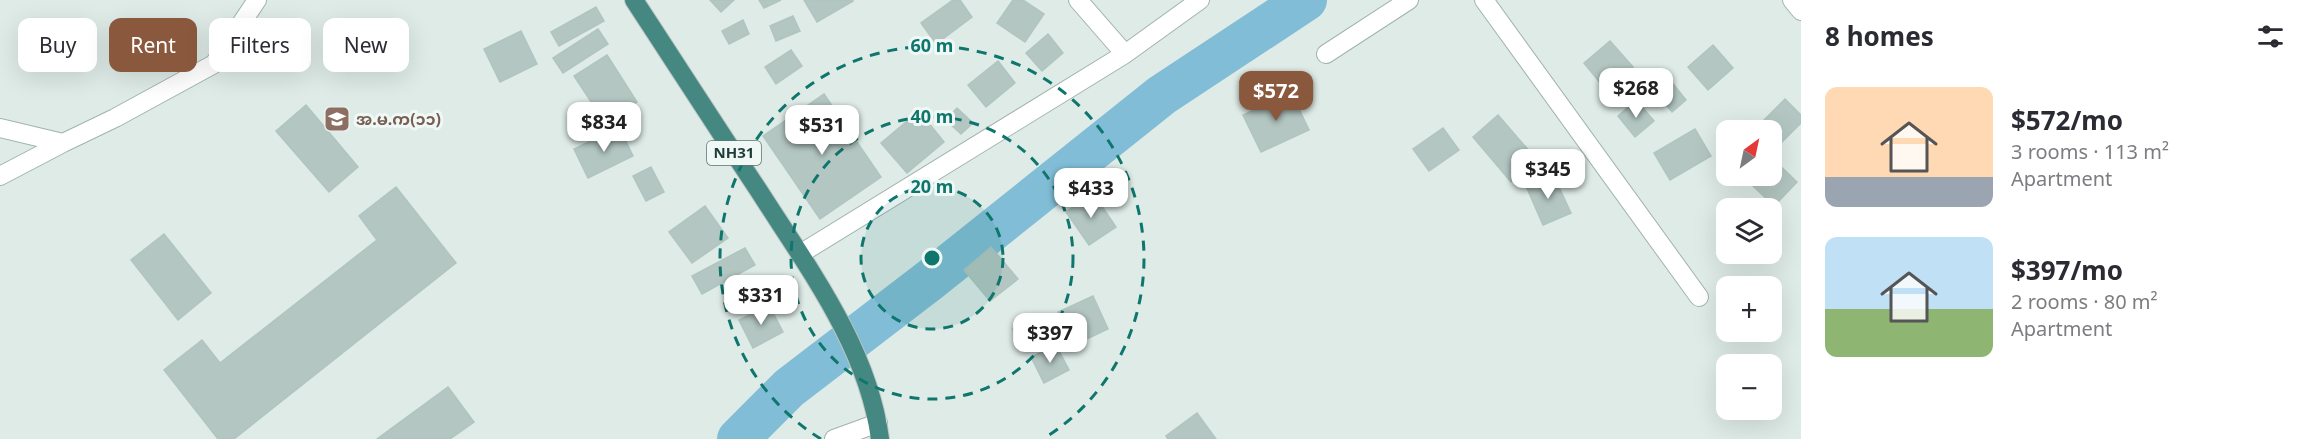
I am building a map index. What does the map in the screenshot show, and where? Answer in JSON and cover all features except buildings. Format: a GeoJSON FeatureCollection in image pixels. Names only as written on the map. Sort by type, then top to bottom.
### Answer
{"type":"FeatureCollection","features":[{"type":"Feature","properties":{"kind":"highway","name":"NH31"},"geometry":{"type":"LineString","coordinates":[[634,0],[800,254],[831,307],[864,369],[879,431]]}},
{"type":"Feature","properties":{"kind":"street"},"geometry":{"type":"LineString","coordinates":[[0,176],[116,118],[214,64],[257,0]]}},
{"type":"Feature","properties":{"kind":"street"},"geometry":{"type":"LineString","coordinates":[[1078,0],[1125,54]]}},
{"type":"Feature","properties":{"kind":"street"},"geometry":{"type":"LineString","coordinates":[[800,254],[1125,54],[1200,0]]}},
{"type":"Feature","properties":{"kind":"street"},"geometry":{"type":"LineString","coordinates":[[1326,54],[1409,0]]}},
{"type":"Feature","properties":{"kind":"street"},"geometry":{"type":"LineString","coordinates":[[1484,0],[1699,297]]}},
{"type":"Feature","properties":{"kind":"street"},"geometry":{"type":"LineString","coordinates":[[1792,0],[1801,11]]}},
{"type":"Feature","properties":{"kind":"street"},"geometry":{"type":"LineString","coordinates":[[0,128],[63,143]]}},
{"type":"Feature","properties":{"kind":"street"},"geometry":{"type":"LineString","coordinates":[[834,439],[879,431]]}},
{"type":"Feature","properties":{"kind":"waterway"},"geometry":{"type":"LineString","coordinates":[[738,439],[789,388],[930,280],[1162,95],[1306,0]]}},
{"type":"Feature","properties":{"kind":"place","name":"အ.မ.က(၁၁)"},"geometry":{"type":"Point","coordinates":[337,119]}}]}
